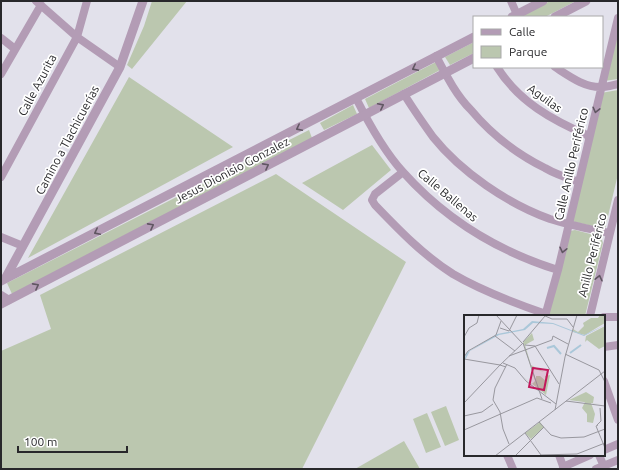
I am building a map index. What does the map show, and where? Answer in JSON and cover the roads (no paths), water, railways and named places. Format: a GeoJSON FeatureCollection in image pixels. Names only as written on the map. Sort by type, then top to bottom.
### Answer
{"type":"FeatureCollection","features":[{"type":"Feature","properties":{"kind":"street","name":"Calle Azurita"},"geometry":{"type":"LineString","coordinates":[[1,177],[77,36],[87,1]]}},
{"type":"Feature","properties":{"kind":"street","name":"Camino a Tlachicuerías"},"geometry":{"type":"LineString","coordinates":[[2,282],[120,67],[143,1]]}},
{"type":"Feature","properties":{"kind":"street"},"geometry":{"type":"LineString","coordinates":[[511,1],[515,16],[543,1]]}},
{"type":"Feature","properties":{"kind":"street"},"geometry":{"type":"LineString","coordinates":[[557,16],[586,1]]}},
{"type":"Feature","properties":{"kind":"street"},"geometry":{"type":"LineString","coordinates":[[1,74],[38,2],[77,36],[120,67]]}},
{"type":"Feature","properties":{"kind":"street","name":"Calle Anillo Periférico"},"geometry":{"type":"LineString","coordinates":[[546,315],[618,18]]}},
{"type":"Feature","properties":{"kind":"street"},"geometry":{"type":"LineString","coordinates":[[1,38],[15,49]]}},
{"type":"Feature","properties":{"kind":"street","name":"Jesus Dionisio Gonzalez"},"geometry":{"type":"LineString","coordinates":[[2,282],[473,38]]}},
{"type":"Feature","properties":{"kind":"street"},"geometry":{"type":"LineString","coordinates":[[436,56],[456,91],[470,110],[506,144],[526,158],[546,169],[579,182]]}},
{"type":"Feature","properties":{"kind":"street","name":"Jesus Dionisio Gonzalez"},"geometry":{"type":"LineString","coordinates":[[4,299],[473,59]]}},
{"type":"Feature","properties":{"kind":"street","name":"Aguilas"},"geometry":{"type":"LineString","coordinates":[[497,68],[514,90],[535,108],[563,125],[589,136]]}},
{"type":"Feature","properties":{"kind":"street"},"geometry":{"type":"LineString","coordinates":[[557,68],[582,83],[602,87],[618,84]]}},
{"type":"Feature","properties":{"kind":"street"},"geometry":{"type":"LineString","coordinates":[[404,94],[434,138],[455,160],[477,178],[506,198],[550,219],[609,233]]}},
{"type":"Feature","properties":{"kind":"street","name":"Calle Ballenas"},"geometry":{"type":"LineString","coordinates":[[356,98],[382,144],[403,172],[432,201],[459,223],[486,240],[516,255],[558,270]]}},
{"type":"Feature","properties":{"kind":"street"},"geometry":{"type":"LineString","coordinates":[[403,172],[376,194],[372,200],[375,205],[410,240],[426,254],[459,277],[480,288],[546,315]]}},
{"type":"Feature","properties":{"kind":"street","name":"Anillo Periférico"},"geometry":{"type":"LineString","coordinates":[[590,315],[618,200]]}},
{"type":"Feature","properties":{"kind":"street"},"geometry":{"type":"LineString","coordinates":[[1,237],[23,246]]}},
{"type":"Feature","properties":{"kind":"street"},"geometry":{"type":"LineString","coordinates":[[605,317],[618,317]]}},
{"type":"Feature","properties":{"kind":"street"},"geometry":{"type":"LineString","coordinates":[[605,347],[618,345]]}},
{"type":"Feature","properties":{"kind":"street"},"geometry":{"type":"LineString","coordinates":[[605,384],[618,420]]}},
{"type":"Feature","properties":{"kind":"street"},"geometry":{"type":"LineString","coordinates":[[605,450],[618,444]]}},
{"type":"Feature","properties":{"kind":"street"},"geometry":{"type":"LineString","coordinates":[[507,456],[513,469]]}},
{"type":"Feature","properties":{"kind":"street"},"geometry":{"type":"LineString","coordinates":[[559,456],[564,468],[589,456]]}},
{"type":"Feature","properties":{"kind":"street"},"geometry":{"type":"LineString","coordinates":[[592,456],[599,468]]}},
{"type":"Feature","properties":{"kind":"street"},"geometry":{"type":"LineString","coordinates":[[599,468],[600,456]]}},
{"type":"Feature","properties":{"kind":"street"},"geometry":{"type":"LineString","coordinates":[[599,468],[618,460]]}}]}
